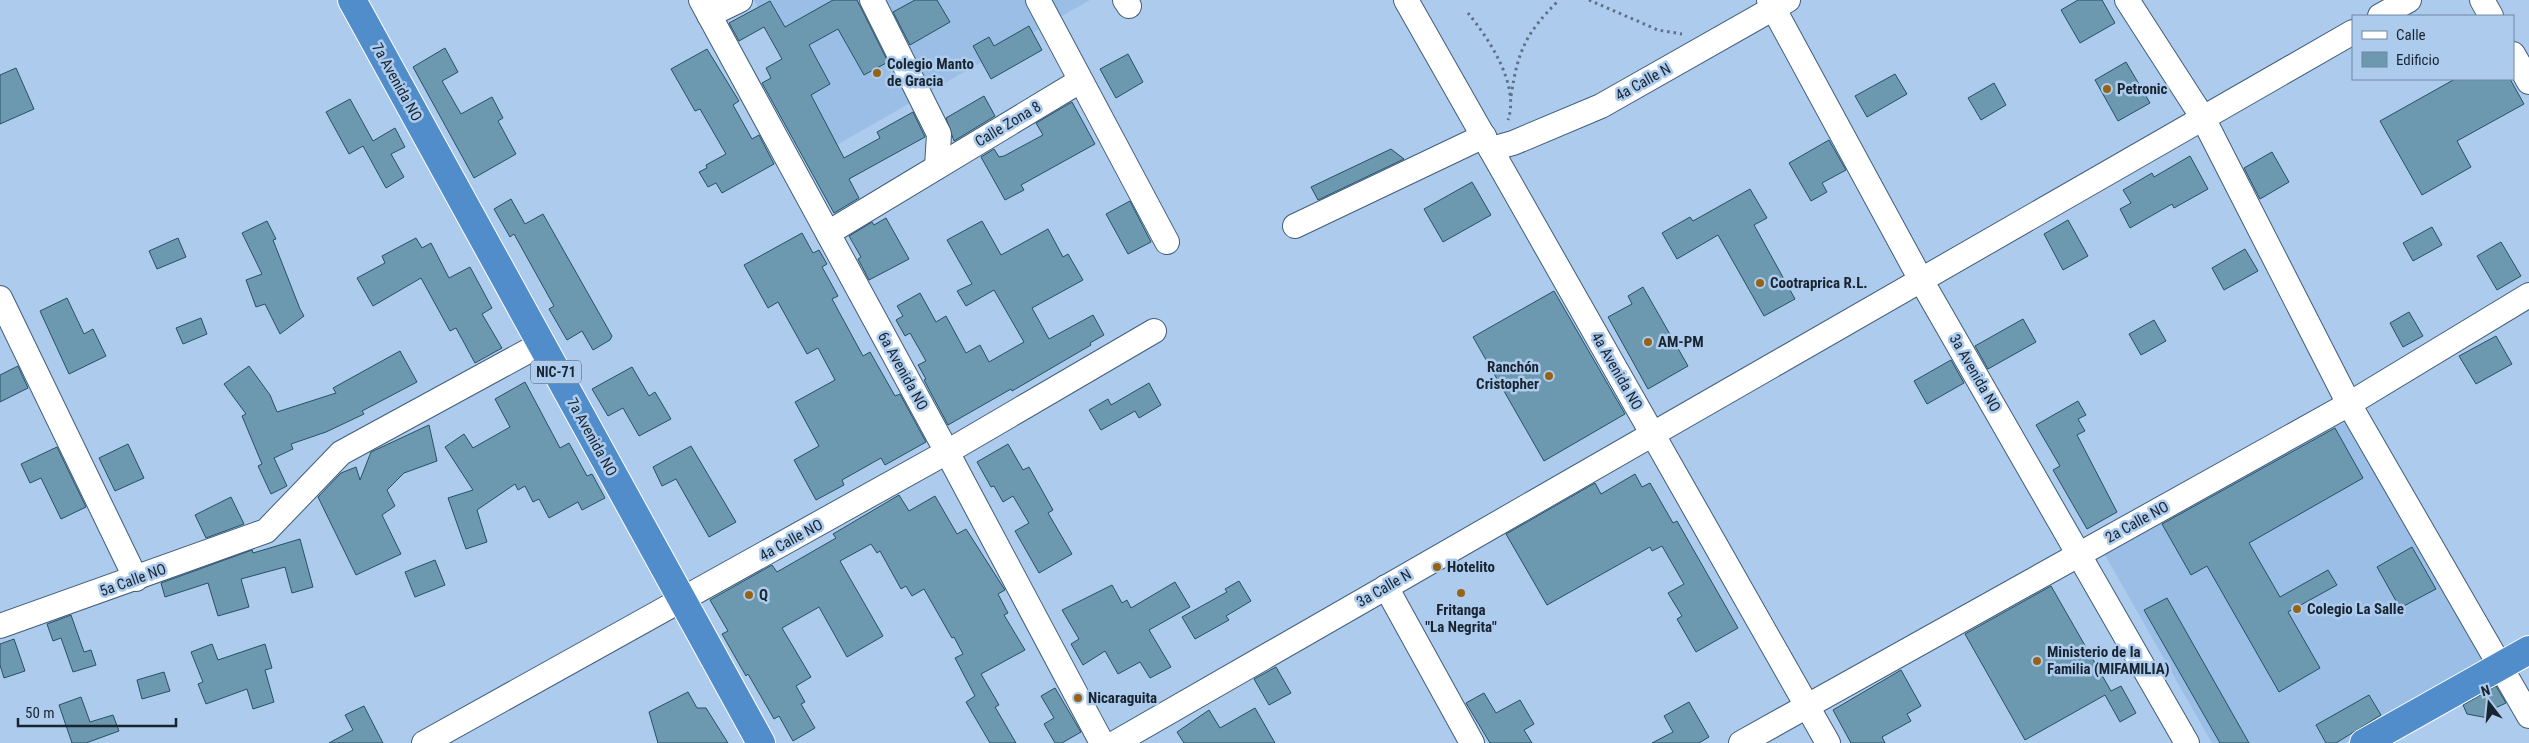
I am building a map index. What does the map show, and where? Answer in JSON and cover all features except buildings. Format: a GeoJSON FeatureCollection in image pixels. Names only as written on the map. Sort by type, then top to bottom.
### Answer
{"type":"FeatureCollection","features":[{"type":"Feature","properties":{"kind":"highway","name":"7a Avenida NO"},"geometry":{"type":"LineString","coordinates":[[352,0],[761,743]]}},
{"type":"Feature","properties":{"kind":"highway"},"geometry":{"type":"LineString","coordinates":[[2364,743],[2529,650]]}},
{"type":"Feature","properties":{"kind":"street"},"geometry":{"type":"LineString","coordinates":[[705,8],[740,0]]}},
{"type":"Feature","properties":{"kind":"street"},"geometry":{"type":"LineString","coordinates":[[872,0],[939,134],[937,167]]}},
{"type":"Feature","properties":{"kind":"street"},"geometry":{"type":"LineString","coordinates":[[1038,0],[1167,242]]}},
{"type":"Feature","properties":{"kind":"street","name":"4a Avenida NO"},"geometry":{"type":"LineString","coordinates":[[1406,0],[1828,743]]}},
{"type":"Feature","properties":{"kind":"street"},"geometry":{"type":"LineString","coordinates":[[2127,0],[2204,118],[2350,404],[2529,716]]}},
{"type":"Feature","properties":{"kind":"street"},"geometry":{"type":"LineString","coordinates":[[2382,15],[2409,0]]}},
{"type":"Feature","properties":{"kind":"street"},"geometry":{"type":"LineString","coordinates":[[2482,0],[2490,15]]}},
{"type":"Feature","properties":{"kind":"street","name":"4a Calle N"},"geometry":{"type":"LineString","coordinates":[[1295,226],[1487,142],[1513,143],[1601,106],[1777,3]]}},
{"type":"Feature","properties":{"kind":"street","name":"3a Avenida NO"},"geometry":{"type":"LineString","coordinates":[[1777,3],[1921,280],[2187,743]]}},
{"type":"Feature","properties":{"kind":"street","name":"6a Avenida NO"},"geometry":{"type":"LineString","coordinates":[[705,8],[947,452],[1102,743]]}},
{"type":"Feature","properties":{"kind":"street","name":"3a Calle N"},"geometry":{"type":"LineString","coordinates":[[1115,743],[2352,33]]}},
{"type":"Feature","properties":{"kind":"street"},"geometry":{"type":"LineString","coordinates":[[2514,56],[2529,82]]}},
{"type":"Feature","properties":{"kind":"street","name":"Calle Zona 8"},"geometry":{"type":"LineString","coordinates":[[828,233],[1080,80]]}},
{"type":"Feature","properties":{"kind":"street","name":"2a Calle NO"},"geometry":{"type":"LineString","coordinates":[[1741,743],[2350,404],[2529,295]]}},
{"type":"Feature","properties":{"kind":"street"},"geometry":{"type":"LineString","coordinates":[[0,298],[136,579]]}},
{"type":"Feature","properties":{"kind":"street","name":"4a Calle NO"},"geometry":{"type":"LineString","coordinates":[[424,743],[947,452],[1154,331]]}},
{"type":"Feature","properties":{"kind":"street","name":"5a Calle NO"},"geometry":{"type":"LineString","coordinates":[[0,626],[266,531],[341,453],[541,344]]}},
{"type":"Feature","properties":{"kind":"street"},"geometry":{"type":"LineString","coordinates":[[1386,587],[1472,743]]}},
{"type":"Feature","properties":{"kind":"path"},"geometry":{"type":"LineString","coordinates":[[1487,142],[1509,118],[1520,49],[1532,28],[1560,0]]}},
{"type":"Feature","properties":{"kind":"path"},"geometry":{"type":"LineString","coordinates":[[1589,0],[1658,30],[1684,34]]}},
{"type":"Feature","properties":{"kind":"path"},"geometry":{"type":"LineString","coordinates":[[1468,13],[1487,37],[1501,63],[1511,99]]}},
{"type":"Feature","properties":{"kind":"shaded area","name":"Colegio Manto de Gracia"},"geometry":{"type":"Polygon","coordinates":[[[754,0],[1090,0],[833,147],[754,0]]]}},
{"type":"Feature","properties":{"kind":"shaded area","name":"Colegio La Salle"},"geometry":{"type":"Polygon","coordinates":[[[2350,417],[2489,662],[2345,743],[2212,743],[2105,555],[2350,417]]]}},
{"type":"Feature","properties":{"kind":"place","name":"Colegio Manto de Gracia"},"geometry":{"type":"Point","coordinates":[877,73]}},
{"type":"Feature","properties":{"kind":"place","name":"Petronic"},"geometry":{"type":"Point","coordinates":[2107,89]}},
{"type":"Feature","properties":{"kind":"place","name":"Cootraprica R.L."},"geometry":{"type":"Point","coordinates":[1760,283]}},
{"type":"Feature","properties":{"kind":"place","name":"AM-PM"},"geometry":{"type":"Point","coordinates":[1648,342]}},
{"type":"Feature","properties":{"kind":"place","name":"Ranchón Cristopher"},"geometry":{"type":"Point","coordinates":[1549,376]}},
{"type":"Feature","properties":{"kind":"place","name":"Hotelito"},"geometry":{"type":"Point","coordinates":[1437,567]}},
{"type":"Feature","properties":{"kind":"place","name":"Fritanga \"La Negrita\""},"geometry":{"type":"Point","coordinates":[1461,593]}},
{"type":"Feature","properties":{"kind":"place","name":"Q"},"geometry":{"type":"Point","coordinates":[749,595]}},
{"type":"Feature","properties":{"kind":"place","name":"Colegio La Salle"},"geometry":{"type":"Point","coordinates":[2297,609]}},
{"type":"Feature","properties":{"kind":"place","name":"Ministerio de la Familia (MIFAMILIA)"},"geometry":{"type":"Point","coordinates":[2037,661]}},
{"type":"Feature","properties":{"kind":"place","name":"Nicaraguita"},"geometry":{"type":"Point","coordinates":[1078,698]}}]}
